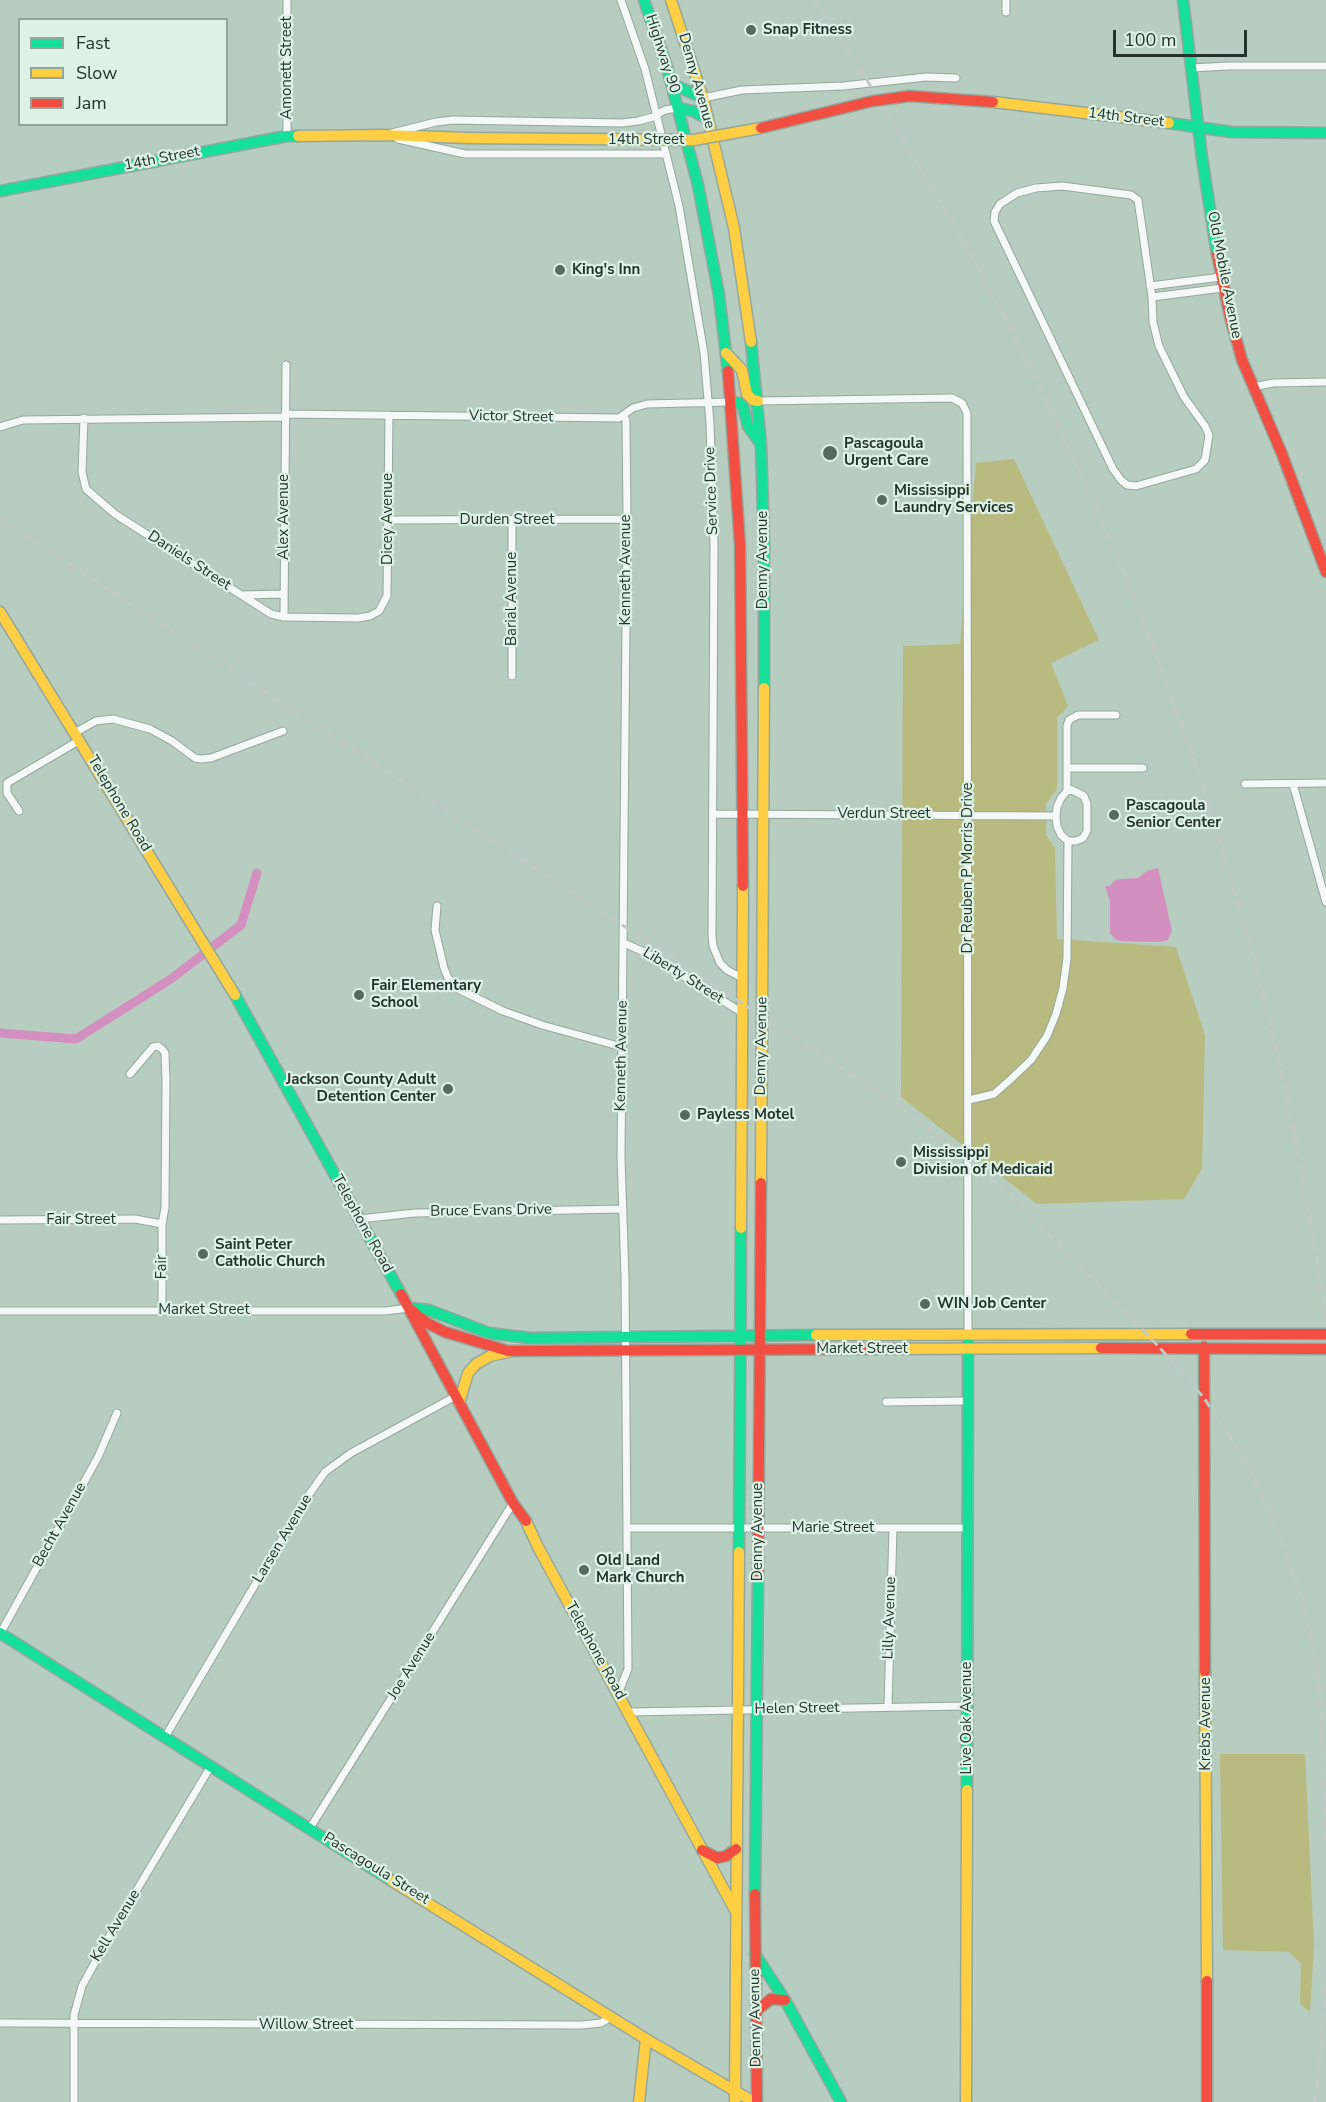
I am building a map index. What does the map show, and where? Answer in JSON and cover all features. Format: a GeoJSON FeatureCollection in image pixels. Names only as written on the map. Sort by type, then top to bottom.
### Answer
{"type":"FeatureCollection","features":[{"type":"Feature","properties":{"kind":"main road","name":"Highway 90"},"geometry":{"type":"LineString","coordinates":[[644,0],[678,108]]}},
{"type":"Feature","properties":{"kind":"main road","name":"Denny Avenue"},"geometry":{"type":"LineString","coordinates":[[671,0],[703,98],[736,238],[747,302],[761,445],[764,535],[764,814],[755,2102]]}},
{"type":"Feature","properties":{"kind":"main road","name":"Old Mobile Avenue"},"geometry":{"type":"LineString","coordinates":[[1183,0],[1221,277],[1235,337],[1326,572]]}},
{"type":"Feature","properties":{"kind":"main road"},"geometry":{"type":"LineString","coordinates":[[672,84],[703,98]]}},
{"type":"Feature","properties":{"kind":"main road","name":"14th Street"},"geometry":{"type":"LineString","coordinates":[[0,191],[287,136],[384,135],[694,140],[747,131],[873,101],[910,96],[973,99],[1231,132],[1326,133]]}},
{"type":"Feature","properties":{"kind":"main road"},"geometry":{"type":"LineString","coordinates":[[678,108],[693,111],[708,119]]}},
{"type":"Feature","properties":{"kind":"main road","name":"Denny Avenue"},"geometry":{"type":"LineString","coordinates":[[678,108],[719,295],[732,402],[740,545],[744,814],[735,2097]]}},
{"type":"Feature","properties":{"kind":"main road"},"geometry":{"type":"LineString","coordinates":[[726,353],[742,370],[747,394],[753,400],[758,401]]}},
{"type":"Feature","properties":{"kind":"main road"},"geometry":{"type":"LineString","coordinates":[[732,402],[743,406],[748,426],[761,445]]}},
{"type":"Feature","properties":{"kind":"main road","name":"Telephone Road"},"geometry":{"type":"LineString","coordinates":[[0,612],[244,1009],[409,1308],[513,1503],[528,1524],[538,1547],[736,1913]]}},
{"type":"Feature","properties":{"kind":"main road","name":"Market Street"},"geometry":{"type":"LineString","coordinates":[[409,1308],[429,1311],[502,1336],[625,1338],[968,1334],[1326,1334]]}},
{"type":"Feature","properties":{"kind":"main road","name":"Market Street"},"geometry":{"type":"LineString","coordinates":[[409,1308],[427,1323],[445,1332],[508,1352],[1204,1347],[1326,1349]]}},
{"type":"Feature","properties":{"kind":"main road","name":"Live Oak Avenue"},"geometry":{"type":"LineString","coordinates":[[966,2102],[968,1334]]}},
{"type":"Feature","properties":{"kind":"main road","name":"Krebs Avenue"},"geometry":{"type":"LineString","coordinates":[[1204,1347],[1207,2102]]}},
{"type":"Feature","properties":{"kind":"main road"},"geometry":{"type":"LineString","coordinates":[[458,1400],[468,1373],[476,1364],[490,1356],[508,1352]]}},
{"type":"Feature","properties":{"kind":"main road","name":"Pascagoula Street"},"geometry":{"type":"LineString","coordinates":[[0,1634],[735,2097],[755,2102]]}},
{"type":"Feature","properties":{"kind":"main road"},"geometry":{"type":"LineString","coordinates":[[702,1850],[717,1858],[726,1856],[736,1849]]}},
{"type":"Feature","properties":{"kind":"main road"},"geometry":{"type":"LineString","coordinates":[[755,1954],[785,2000],[841,2102]]}},
{"type":"Feature","properties":{"kind":"main road"},"geometry":{"type":"LineString","coordinates":[[756,2011],[771,1999],[785,2000]]}},
{"type":"Feature","properties":{"kind":"main road"},"geometry":{"type":"LineString","coordinates":[[639,2102],[646,2039]]}},
{"type":"Feature","properties":{"kind":"street","name":"Amonett Street"},"geometry":{"type":"LineString","coordinates":[[287,0],[287,136]]}},
{"type":"Feature","properties":{"kind":"street","name":"Service Drive"},"geometry":{"type":"LineString","coordinates":[[621,0],[645,69],[666,154],[688,254],[701,333],[708,403],[714,545],[713,946],[716,956],[727,970],[742,978]]}},
{"type":"Feature","properties":{"kind":"street"},"geometry":{"type":"LineString","coordinates":[[1006,0],[1006,12]]}},
{"type":"Feature","properties":{"kind":"street"},"geometry":{"type":"LineString","coordinates":[[1192,68],[1326,66]]}},
{"type":"Feature","properties":{"kind":"street"},"geometry":{"type":"LineString","coordinates":[[703,98],[750,89],[843,86],[926,77],[956,78]]}},
{"type":"Feature","properties":{"kind":"street"},"geometry":{"type":"LineString","coordinates":[[384,135],[453,120],[622,123],[638,121],[665,110],[678,108]]}},
{"type":"Feature","properties":{"kind":"street"},"geometry":{"type":"LineString","coordinates":[[384,135],[465,154],[666,154]]}},
{"type":"Feature","properties":{"kind":"street"},"geometry":{"type":"LineString","coordinates":[[1062,186],[1131,195],[1138,200],[1141,210],[1152,297],[1153,322],[1160,346],[1184,397],[1209,435],[1204,460],[1196,469],[1136,486],[1127,485],[1113,469],[994,221],[995,212],[1000,204],[1017,193],[1036,188],[1062,186]]}},
{"type":"Feature","properties":{"kind":"street"},"geometry":{"type":"LineString","coordinates":[[1150,286],[1221,277]]}},
{"type":"Feature","properties":{"kind":"street"},"geometry":{"type":"LineString","coordinates":[[1152,297],[1223,288]]}},
{"type":"Feature","properties":{"kind":"street","name":"Alex Avenue"},"geometry":{"type":"LineString","coordinates":[[284,617],[286,365]]}},
{"type":"Feature","properties":{"kind":"street"},"geometry":{"type":"LineString","coordinates":[[1253,387],[1272,383],[1326,382]]}},
{"type":"Feature","properties":{"kind":"street","name":"Dr Reuben P Morris Drive"},"geometry":{"type":"LineString","coordinates":[[758,401],[952,398],[962,403],[968,419],[968,1334]]}},
{"type":"Feature","properties":{"kind":"street","name":"Victor Street"},"geometry":{"type":"LineString","coordinates":[[0,427],[23,420],[285,415],[594,419],[624,417],[633,408],[647,404],[732,402]]}},
{"type":"Feature","properties":{"kind":"street","name":"Dicey Avenue"},"geometry":{"type":"LineString","coordinates":[[370,616],[379,611],[387,596],[389,415]]}},
{"type":"Feature","properties":{"kind":"street","name":"Kenneth Avenue"},"geometry":{"type":"LineString","coordinates":[[618,1694],[628,1669],[621,1157],[627,519],[626,420],[624,417]]}},
{"type":"Feature","properties":{"kind":"street","name":"Daniels Street"},"geometry":{"type":"LineString","coordinates":[[84,418],[82,472],[86,489],[115,514],[271,614],[284,617],[358,618],[370,616]]}},
{"type":"Feature","properties":{"kind":"street","name":"Durden Street"},"geometry":{"type":"LineString","coordinates":[[388,520],[627,519]]}},
{"type":"Feature","properties":{"kind":"street","name":"Barial Avenue"},"geometry":{"type":"LineString","coordinates":[[512,521],[512,676]]}},
{"type":"Feature","properties":{"kind":"street"},"geometry":{"type":"LineString","coordinates":[[241,595],[284,594]]}},
{"type":"Feature","properties":{"kind":"street"},"geometry":{"type":"LineString","coordinates":[[1067,791],[1072,790],[1084,796],[1087,804],[1087,831],[1083,838],[1076,841],[1068,841],[1056,826],[1056,807],[1067,791],[1069,720],[1078,715],[1116,715]]}},
{"type":"Feature","properties":{"kind":"street"},"geometry":{"type":"LineString","coordinates":[[19,811],[7,793],[7,783],[78,736],[96,721],[113,719],[150,729],[172,741],[195,758],[201,759],[211,758],[283,731]]}},
{"type":"Feature","properties":{"kind":"street"},"geometry":{"type":"LineString","coordinates":[[1067,768],[1143,768]]}},
{"type":"Feature","properties":{"kind":"street"},"geometry":{"type":"LineString","coordinates":[[1245,784],[1326,783]]}},
{"type":"Feature","properties":{"kind":"street"},"geometry":{"type":"LineString","coordinates":[[1293,784],[1326,902]]}},
{"type":"Feature","properties":{"kind":"street","name":"Verdun Street"},"geometry":{"type":"LineString","coordinates":[[713,814],[1056,816]]}},
{"type":"Feature","properties":{"kind":"street"},"geometry":{"type":"LineString","coordinates":[[969,1100],[994,1094],[1031,1060],[1047,1036],[1056,1014],[1064,988],[1068,841]]}},
{"type":"Feature","properties":{"kind":"street"},"geometry":{"type":"LineString","coordinates":[[437,906],[435,930],[444,968],[448,978],[460,990],[502,1010],[535,1022],[622,1047]]}},
{"type":"Feature","properties":{"kind":"street","name":"Liberty Street"},"geometry":{"type":"LineString","coordinates":[[624,943],[646,953],[741,1012]]}},
{"type":"Feature","properties":{"kind":"street","name":"Fair"},"geometry":{"type":"LineString","coordinates":[[130,1074],[153,1047],[158,1046],[165,1053],[165,1208],[162,1224],[162,1311]]}},
{"type":"Feature","properties":{"kind":"street","name":"Bruce Evans Drive"},"geometry":{"type":"LineString","coordinates":[[359,1219],[415,1213],[623,1209]]}},
{"type":"Feature","properties":{"kind":"street","name":"Fair Street"},"geometry":{"type":"LineString","coordinates":[[0,1220],[135,1219],[162,1224]]}},
{"type":"Feature","properties":{"kind":"street","name":"Market Street"},"geometry":{"type":"LineString","coordinates":[[0,1311],[385,1311],[409,1308]]}},
{"type":"Feature","properties":{"kind":"street","name":"Larsen Avenue"},"geometry":{"type":"LineString","coordinates":[[165,1737],[305,1500],[325,1472],[351,1453],[458,1400]]}},
{"type":"Feature","properties":{"kind":"street"},"geometry":{"type":"LineString","coordinates":[[886,1402],[969,1401]]}},
{"type":"Feature","properties":{"kind":"street","name":"Becht Avenue"},"geometry":{"type":"LineString","coordinates":[[0,1634],[98,1457],[117,1413]]}},
{"type":"Feature","properties":{"kind":"street","name":"Joe Avenue"},"geometry":{"type":"LineString","coordinates":[[310,1828],[513,1503]]}},
{"type":"Feature","properties":{"kind":"street","name":"Marie Street"},"geometry":{"type":"LineString","coordinates":[[627,1528],[968,1528]]}},
{"type":"Feature","properties":{"kind":"street","name":"Lilly Avenue"},"geometry":{"type":"LineString","coordinates":[[888,1707],[893,1528]]}},
{"type":"Feature","properties":{"kind":"street","name":"Helen Street"},"geometry":{"type":"LineString","coordinates":[[628,1712],[967,1706]]}},
{"type":"Feature","properties":{"kind":"street","name":"Kell Avenue"},"geometry":{"type":"LineString","coordinates":[[74,2102],[74,2024],[77,2000],[90,1970],[211,1766]]}},
{"type":"Feature","properties":{"kind":"street","name":"Willow Street"},"geometry":{"type":"LineString","coordinates":[[0,2023],[582,2025],[601,2023],[611,2017]]}},
{"type":"Feature","properties":{"kind":"green space"},"geometry":{"type":"Polygon","coordinates":[[[1014,459],[1099,640],[1051,663],[1068,706],[1057,718],[1057,789],[1046,804],[1046,835],[1055,848],[1057,939],[1176,947],[1205,1035],[1202,1169],[1184,1199],[1037,1204],[901,1097],[903,646],[960,644],[976,463],[1014,459]]]}},
{"type":"Feature","properties":{"kind":"green space"},"geometry":{"type":"Polygon","coordinates":[[[1220,1754],[1305,1754],[1314,1945],[1310,2012],[1300,2004],[1301,1964],[1289,1952],[1223,1950],[1220,1754]]]}},
{"type":"Feature","properties":{"kind":"shaded area"},"geometry":{"type":"Polygon","coordinates":[[[1158,868],[1172,931],[1168,940],[1161,942],[1115,939],[1110,933],[1110,901],[1105,886],[1110,886],[1114,881],[1120,879],[1138,878],[1147,871],[1158,868]]]}},
{"type":"Feature","properties":{"kind":"waterway"},"geometry":{"type":"LineString","coordinates":[[0,1033],[76,1039],[171,979],[241,925],[257,873]]}},
{"type":"Feature","properties":{"kind":"railway"},"geometry":{"type":"LineString","coordinates":[[814,0],[856,62],[956,227],[1024,354],[1092,498],[1135,598],[1202,782],[1256,965],[1286,1091],[1326,1317]]}},
{"type":"Feature","properties":{"kind":"railway"},"geometry":{"type":"LineString","coordinates":[[0,519],[892,1101],[936,1133],[1018,1202],[1160,1348],[1204,1398],[1244,1459],[1271,1512],[1303,1601],[1314,1648],[1321,1701],[1326,1845]]}},
{"type":"Feature","properties":{"kind":"railway"},"geometry":{"type":"LineString","coordinates":[[1315,2102],[1326,1978]]}},
{"type":"Feature","properties":{"kind":"traffic: fast"},"geometry":{"type":"LineString","coordinates":[[644,0],[666,64],[698,185],[719,295],[728,371]]}},
{"type":"Feature","properties":{"kind":"traffic: fast"},"geometry":{"type":"LineString","coordinates":[[1183,0],[1202,158],[1217,254]]}},
{"type":"Feature","properties":{"kind":"traffic: fast"},"geometry":{"type":"LineString","coordinates":[[672,84],[703,98]]}},
{"type":"Feature","properties":{"kind":"traffic: fast"},"geometry":{"type":"LineString","coordinates":[[678,108],[693,111],[708,119]]}},
{"type":"Feature","properties":{"kind":"traffic: fast"},"geometry":{"type":"LineString","coordinates":[[1169,123],[1231,132],[1326,133]]}},
{"type":"Feature","properties":{"kind":"traffic: fast"},"geometry":{"type":"LineString","coordinates":[[0,191],[287,136],[298,136]]}},
{"type":"Feature","properties":{"kind":"traffic: fast"},"geometry":{"type":"LineString","coordinates":[[751,342],[761,445],[764,688]]}},
{"type":"Feature","properties":{"kind":"traffic: fast"},"geometry":{"type":"LineString","coordinates":[[731,402],[743,406],[748,426],[760,443]]}},
{"type":"Feature","properties":{"kind":"traffic: fast"},"geometry":{"type":"LineString","coordinates":[[235,995],[401,1294]]}},
{"type":"Feature","properties":{"kind":"traffic: fast"},"geometry":{"type":"LineString","coordinates":[[739,1552],[741,1228]]}},
{"type":"Feature","properties":{"kind":"traffic: fast"},"geometry":{"type":"LineString","coordinates":[[409,1308],[429,1310],[489,1333],[530,1338],[816,1335]]}},
{"type":"Feature","properties":{"kind":"traffic: fast"},"geometry":{"type":"LineString","coordinates":[[967,1790],[968,1343]]}},
{"type":"Feature","properties":{"kind":"traffic: fast"},"geometry":{"type":"LineString","coordinates":[[755,1894],[758,1577]]}},
{"type":"Feature","properties":{"kind":"traffic: fast"},"geometry":{"type":"LineString","coordinates":[[0,1633],[392,1881]]}},
{"type":"Feature","properties":{"kind":"traffic: fast"},"geometry":{"type":"LineString","coordinates":[[755,1954],[785,2000],[841,2102]]}},
{"type":"Feature","properties":{"kind":"traffic: slow"},"geometry":{"type":"LineString","coordinates":[[671,0],[703,98],[734,228],[751,342]]}},
{"type":"Feature","properties":{"kind":"traffic: slow"},"geometry":{"type":"LineString","coordinates":[[993,102],[1169,123]]}},
{"type":"Feature","properties":{"kind":"traffic: slow"},"geometry":{"type":"LineString","coordinates":[[468,138],[694,140],[761,128]]}},
{"type":"Feature","properties":{"kind":"traffic: slow"},"geometry":{"type":"LineString","coordinates":[[298,136],[384,135],[468,138]]}},
{"type":"Feature","properties":{"kind":"traffic: slow"},"geometry":{"type":"LineString","coordinates":[[726,353],[742,370],[747,394],[753,400],[758,401]]}},
{"type":"Feature","properties":{"kind":"traffic: slow"},"geometry":{"type":"LineString","coordinates":[[0,612],[235,995]]}},
{"type":"Feature","properties":{"kind":"traffic: slow"},"geometry":{"type":"LineString","coordinates":[[761,1183],[764,688]]}},
{"type":"Feature","properties":{"kind":"traffic: slow"},"geometry":{"type":"LineString","coordinates":[[741,1228],[743,886]]}},
{"type":"Feature","properties":{"kind":"traffic: slow"},"geometry":{"type":"LineString","coordinates":[[816,1335],[1191,1334]]}},
{"type":"Feature","properties":{"kind":"traffic: slow"},"geometry":{"type":"LineString","coordinates":[[875,1349],[1101,1348]]}},
{"type":"Feature","properties":{"kind":"traffic: slow"},"geometry":{"type":"LineString","coordinates":[[459,1403],[468,1373],[476,1364],[490,1356],[508,1352]]}},
{"type":"Feature","properties":{"kind":"traffic: slow"},"geometry":{"type":"LineString","coordinates":[[526,1521],[735,1910]]}},
{"type":"Feature","properties":{"kind":"traffic: slow"},"geometry":{"type":"LineString","coordinates":[[735,2102],[739,1552]]}},
{"type":"Feature","properties":{"kind":"traffic: slow"},"geometry":{"type":"LineString","coordinates":[[1205,1672],[1207,1981]]}},
{"type":"Feature","properties":{"kind":"traffic: slow"},"geometry":{"type":"LineString","coordinates":[[966,2102],[967,1790]]}},
{"type":"Feature","properties":{"kind":"traffic: slow"},"geometry":{"type":"LineString","coordinates":[[392,1881],[646,2039],[754,2102]]}},
{"type":"Feature","properties":{"kind":"traffic: slow"},"geometry":{"type":"LineString","coordinates":[[639,2102],[646,2039]]}},
{"type":"Feature","properties":{"kind":"traffic: jam"},"geometry":{"type":"LineString","coordinates":[[761,128],[873,101],[910,96],[993,102]]}},
{"type":"Feature","properties":{"kind":"traffic: jam"},"geometry":{"type":"LineString","coordinates":[[1217,254],[1230,317],[1242,360],[1282,454],[1326,572]]}},
{"type":"Feature","properties":{"kind":"traffic: jam"},"geometry":{"type":"LineString","coordinates":[[728,371],[740,545],[743,886]]}},
{"type":"Feature","properties":{"kind":"traffic: jam"},"geometry":{"type":"LineString","coordinates":[[758,1577],[761,1183]]}},
{"type":"Feature","properties":{"kind":"traffic: jam"},"geometry":{"type":"LineString","coordinates":[[401,1294],[513,1503],[526,1521]]}},
{"type":"Feature","properties":{"kind":"traffic: jam"},"geometry":{"type":"LineString","coordinates":[[409,1308],[427,1323],[445,1332],[508,1351],[875,1349]]}},
{"type":"Feature","properties":{"kind":"traffic: jam"},"geometry":{"type":"LineString","coordinates":[[1191,1334],[1326,1334]]}},
{"type":"Feature","properties":{"kind":"traffic: jam"},"geometry":{"type":"LineString","coordinates":[[1204,1347],[1205,1672]]}},
{"type":"Feature","properties":{"kind":"traffic: jam"},"geometry":{"type":"LineString","coordinates":[[1101,1348],[1326,1349]]}},
{"type":"Feature","properties":{"kind":"traffic: jam"},"geometry":{"type":"LineString","coordinates":[[702,1850],[717,1858],[726,1856],[736,1849]]}},
{"type":"Feature","properties":{"kind":"traffic: jam"},"geometry":{"type":"LineString","coordinates":[[755,1894],[757,2102]]}},
{"type":"Feature","properties":{"kind":"traffic: jam"},"geometry":{"type":"LineString","coordinates":[[1207,1981],[1207,2102]]}},
{"type":"Feature","properties":{"kind":"traffic: jam"},"geometry":{"type":"LineString","coordinates":[[756,2011],[771,1999],[785,2000]]}},
{"type":"Feature","properties":{"kind":"place","name":"Snap Fitness"},"geometry":{"type":"Point","coordinates":[751,30]}},
{"type":"Feature","properties":{"kind":"place","name":"King's Inn"},"geometry":{"type":"Point","coordinates":[560,270]}},
{"type":"Feature","properties":{"kind":"place","name":"Pascagoula Urgent Care"},"geometry":{"type":"Point","coordinates":[830,453]}},
{"type":"Feature","properties":{"kind":"place","name":"Mississippi Laundry Services"},"geometry":{"type":"Point","coordinates":[882,500]}},
{"type":"Feature","properties":{"kind":"place","name":"Pascagoula Senior Center"},"geometry":{"type":"Point","coordinates":[1114,815]}},
{"type":"Feature","properties":{"kind":"place","name":"Fair Elementary School"},"geometry":{"type":"Point","coordinates":[359,995]}},
{"type":"Feature","properties":{"kind":"place","name":"Jackson County Adult Detention Center"},"geometry":{"type":"Point","coordinates":[448,1089]}},
{"type":"Feature","properties":{"kind":"place","name":"Payless Motel"},"geometry":{"type":"Point","coordinates":[685,1115]}},
{"type":"Feature","properties":{"kind":"place","name":"Mississippi Division of Medicaid"},"geometry":{"type":"Point","coordinates":[901,1162]}},
{"type":"Feature","properties":{"kind":"place","name":"Saint Peter Catholic Church"},"geometry":{"type":"Point","coordinates":[203,1254]}},
{"type":"Feature","properties":{"kind":"place","name":"WIN Job Center"},"geometry":{"type":"Point","coordinates":[925,1304]}},
{"type":"Feature","properties":{"kind":"place","name":"Old Land Mark Church"},"geometry":{"type":"Point","coordinates":[584,1570]}}]}
